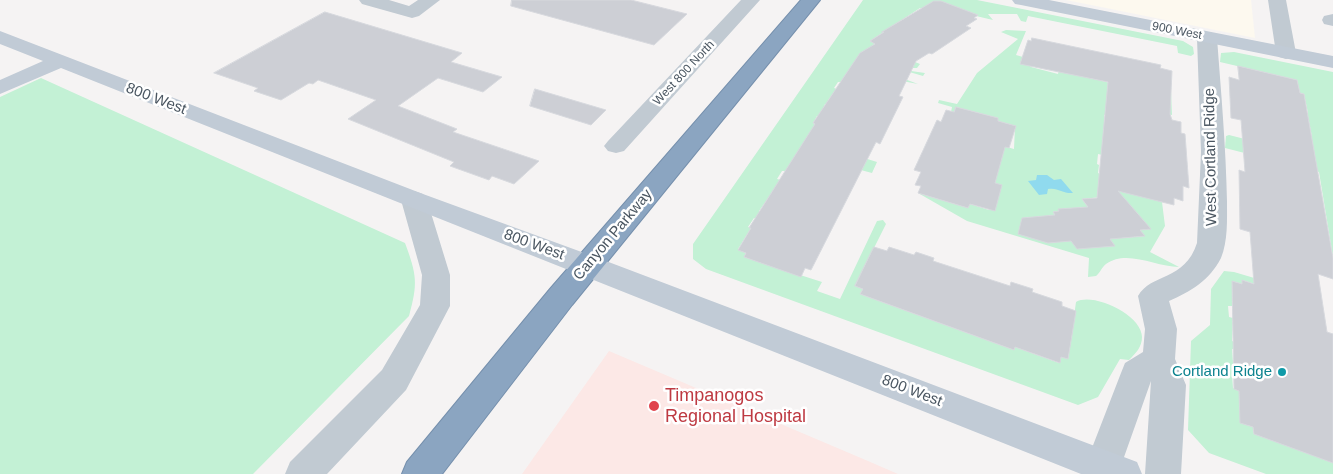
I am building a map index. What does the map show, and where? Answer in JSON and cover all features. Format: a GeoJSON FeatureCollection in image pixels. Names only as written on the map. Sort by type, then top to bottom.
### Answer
{"type":"FeatureCollection","features":[{"type":"Feature","properties":{"kind":"highway","name":"Canyon Parkway"},"geometry":{"type":"LineString","coordinates":[[420,474],[588,264],[811,0]]}},
{"type":"Feature","properties":{"kind":"street"},"geometry":{"type":"LineString","coordinates":[[368,0],[412,12],[431,0]]}},
{"type":"Feature","properties":{"kind":"street","name":"West 800 North"},"geometry":{"type":"LineString","coordinates":[[616,146],[751,0]]}},
{"type":"Feature","properties":{"kind":"street","name":"900 West"},"geometry":{"type":"LineString","coordinates":[[1021,0],[1333,62]]}},
{"type":"Feature","properties":{"kind":"street"},"geometry":{"type":"LineString","coordinates":[[1277,0],[1286,53]]}},
{"type":"Feature","properties":{"kind":"street","name":"800 West"},"geometry":{"type":"LineString","coordinates":[[0,37],[414,200],[588,264],[1113,470]]}},
{"type":"Feature","properties":{"kind":"street","name":"West Cortland Ridge"},"geometry":{"type":"LineString","coordinates":[[1159,359],[1162,329],[1153,296],[1186,281],[1197,269],[1208,255],[1214,224],[1207,38]]}},
{"type":"Feature","properties":{"kind":"street"},"geometry":{"type":"LineString","coordinates":[[0,88],[60,61]]}},
{"type":"Feature","properties":{"kind":"street"},"geometry":{"type":"LineString","coordinates":[[304,474],[394,380],[435,306],[436,276],[414,200]]}},
{"type":"Feature","properties":{"kind":"street"},"geometry":{"type":"LineString","coordinates":[[1113,470],[1137,373],[1159,359],[1169,385],[1164,474]]}},
{"type":"Feature","properties":{"kind":"shaded area"},"geometry":{"type":"Polygon","coordinates":[[[1066,0],[1251,0],[1255,38],[1066,0]]]}},
{"type":"Feature","properties":{"kind":"shaded area","name":"Timpanogos Regional Hospital"},"geometry":{"type":"Polygon","coordinates":[[[609,351],[868,461],[898,474],[522,474],[609,351]]]}},
{"type":"Feature","properties":{"kind":"green space"},"geometry":{"type":"Polygon","coordinates":[[[863,0],[977,0],[1183,41],[1193,47],[1194,54],[1191,56],[1178,53],[1177,46],[1028,16],[1026,22],[1021,21],[1017,14],[988,14],[993,20],[976,16],[978,15],[920,8],[870,41],[875,44],[873,45],[920,64],[917,68],[911,68],[911,71],[925,73],[923,76],[906,71],[902,78],[918,84],[902,81],[838,82],[834,88],[837,89],[828,100],[842,104],[840,107],[825,104],[820,117],[817,116],[813,123],[861,157],[877,162],[872,173],[857,169],[782,171],[777,179],[781,180],[759,211],[761,212],[757,219],[754,218],[748,227],[751,228],[738,249],[746,253],[744,257],[822,282],[817,291],[840,299],[877,221],[883,220],[886,224],[855,286],[863,289],[860,294],[1014,350],[1015,347],[1059,363],[1061,357],[1068,359],[1076,302],[1093,300],[1104,303],[1126,314],[1134,321],[1140,329],[1142,341],[1140,347],[1129,360],[1120,359],[1098,397],[1078,405],[706,269],[693,259],[693,244],[863,0]]]}},
{"type":"Feature","properties":{"kind":"green space"},"geometry":{"type":"Polygon","coordinates":[[[1006,30],[1026,31],[1016,55],[1023,57],[1031,67],[1058,74],[1059,70],[1110,83],[1171,91],[1172,115],[1129,105],[1104,115],[1104,122],[1114,124],[1107,156],[1098,154],[1097,164],[1099,165],[1098,173],[1162,202],[1165,226],[1150,252],[1179,267],[1123,258],[1106,264],[1096,276],[1088,277],[1089,258],[967,221],[918,193],[968,208],[970,204],[989,210],[992,202],[992,183],[1003,146],[1014,149],[1015,126],[998,121],[998,118],[956,107],[954,112],[951,112],[952,107],[938,103],[939,100],[957,104],[977,73],[1018,39],[1001,32],[1006,30]],[[1102,197],[1082,199],[1091,211],[1077,210],[1075,208],[1053,212],[1071,241],[1114,246],[1110,239],[1121,235],[1123,238],[1144,236],[1140,230],[1150,229],[1133,209],[1102,197]]]}},
{"type":"Feature","properties":{"kind":"green space"},"geometry":{"type":"Polygon","coordinates":[[[1234,52],[1333,72],[1333,257],[1319,172],[1225,148],[1226,136],[1229,135],[1304,154],[1309,137],[1312,137],[1308,116],[1291,112],[1308,113],[1304,94],[1300,93],[1297,80],[1220,62],[1221,53],[1234,52]]]}},
{"type":"Feature","properties":{"kind":"green space"},"geometry":{"type":"Polygon","coordinates":[[[41,78],[405,243],[412,263],[415,280],[414,296],[409,316],[253,474],[0,474],[0,97],[41,78]]]}},
{"type":"Feature","properties":{"kind":"green space"},"geometry":{"type":"Polygon","coordinates":[[[1224,271],[1234,272],[1315,296],[1315,302],[1242,280],[1242,284],[1232,281],[1233,306],[1228,306],[1229,317],[1233,318],[1232,341],[1251,347],[1252,355],[1232,349],[1233,363],[1236,365],[1237,376],[1232,375],[1233,388],[1239,391],[1241,423],[1253,427],[1254,434],[1333,462],[1333,474],[1266,474],[1209,453],[1188,430],[1191,341],[1210,325],[1211,289],[1224,271]]]}},
{"type":"Feature","properties":{"kind":"water"},"geometry":{"type":"Polygon","coordinates":[[[1037,175],[1047,175],[1054,180],[1061,179],[1073,193],[1048,189],[1047,194],[1039,195],[1028,181],[1036,180],[1037,175]]]}},
{"type":"Feature","properties":{"kind":"building"},"geometry":{"type":"Polygon","coordinates":[[[512,0],[631,0],[687,14],[654,45],[511,6],[512,0]]]}},
{"type":"Feature","properties":{"kind":"building"},"geometry":{"type":"Polygon","coordinates":[[[934,1],[941,1],[978,15],[974,18],[977,19],[966,26],[971,28],[932,54],[929,53],[916,61],[899,96],[903,97],[880,144],[876,142],[811,270],[805,268],[801,277],[744,257],[746,253],[738,250],[751,228],[749,228],[815,124],[813,123],[860,53],[875,44],[870,41],[884,32],[882,32],[934,1]]]}},
{"type":"Feature","properties":{"kind":"building"},"geometry":{"type":"Polygon","coordinates":[[[325,12],[462,53],[451,62],[502,77],[483,92],[438,78],[398,106],[457,129],[453,132],[539,161],[514,184],[492,176],[489,180],[450,166],[454,162],[348,119],[376,100],[318,80],[313,84],[309,83],[281,100],[254,91],[258,88],[214,73],[325,12]]]}},
{"type":"Feature","properties":{"kind":"building"},"geometry":{"type":"Polygon","coordinates":[[[1032,38],[1161,65],[1160,68],[1172,71],[1170,114],[1172,120],[1181,122],[1181,133],[1185,134],[1189,188],[1183,186],[1183,201],[1174,198],[1174,205],[1118,191],[1151,229],[1140,230],[1145,236],[1110,239],[1115,246],[1077,249],[1071,241],[1048,243],[1018,234],[1022,218],[1055,215],[1053,212],[1059,211],[1058,209],[1088,207],[1082,199],[1097,198],[1108,82],[1020,64],[1028,40],[1031,41],[1032,38]]]}},
{"type":"Feature","properties":{"kind":"building"},"geometry":{"type":"Polygon","coordinates":[[[1238,66],[1297,80],[1300,93],[1304,94],[1333,258],[1333,279],[1318,274],[1327,332],[1333,334],[1333,463],[1254,434],[1253,427],[1240,423],[1239,391],[1234,389],[1232,281],[1242,284],[1242,280],[1254,284],[1250,232],[1240,229],[1239,170],[1245,172],[1241,120],[1231,118],[1229,77],[1239,80],[1238,66]]]}},
{"type":"Feature","properties":{"kind":"building"},"geometry":{"type":"Polygon","coordinates":[[[535,89],[606,110],[591,125],[530,106],[535,89]]]}},
{"type":"Feature","properties":{"kind":"building"},"geometry":{"type":"Polygon","coordinates":[[[956,107],[998,118],[998,121],[1016,126],[1009,148],[1005,147],[995,183],[1002,185],[995,211],[970,204],[968,208],[918,193],[921,186],[915,185],[921,172],[914,170],[937,120],[941,122],[946,110],[954,112],[956,107]]]}},
{"type":"Feature","properties":{"kind":"building"},"geometry":{"type":"Polygon","coordinates":[[[874,247],[887,251],[889,247],[914,255],[916,252],[934,258],[933,261],[1010,286],[1011,282],[1033,289],[1032,292],[1062,302],[1062,306],[1076,311],[1068,359],[1061,357],[1060,363],[1015,347],[1014,350],[860,294],[863,289],[855,286],[874,247]]]}},
{"type":"Feature","properties":{"kind":"place","name":"Cortland Ridge"},"geometry":{"type":"Point","coordinates":[1282,372]}},
{"type":"Feature","properties":{"kind":"place","name":"Timpanogos Regional Hospital"},"geometry":{"type":"Point","coordinates":[654,406]}}]}
